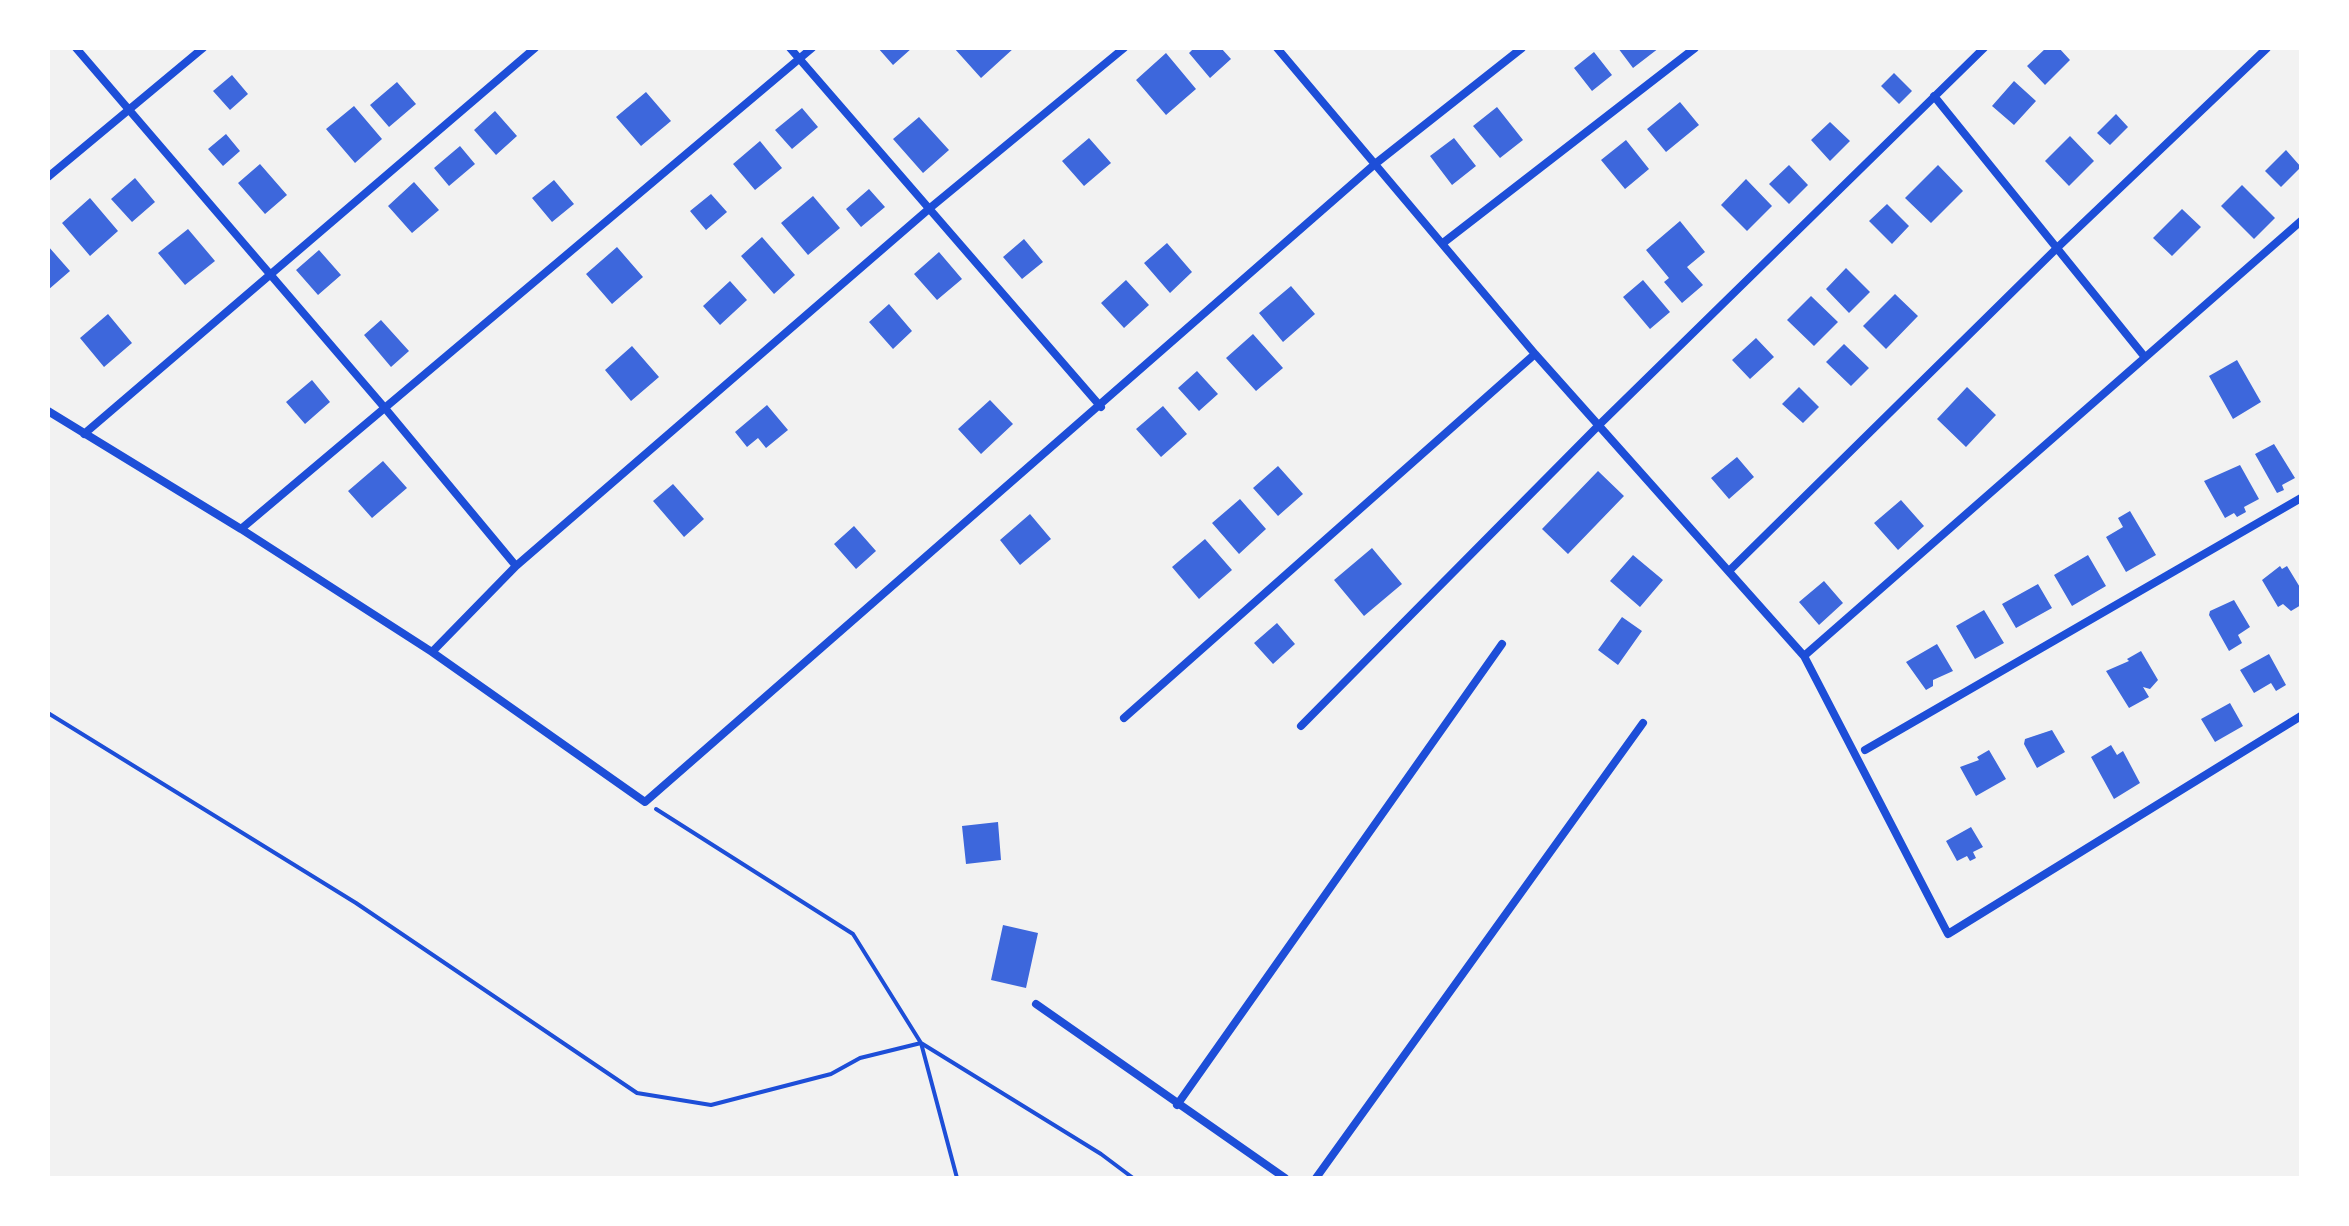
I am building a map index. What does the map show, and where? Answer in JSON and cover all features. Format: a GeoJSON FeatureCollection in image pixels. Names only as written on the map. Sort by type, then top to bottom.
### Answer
{"type":"FeatureCollection","features":[{"type":"Feature","properties":{"kind":"street"},"geometry":{"type":"LineString","coordinates":[[76,48],[516,566]]}},
{"type":"Feature","properties":{"kind":"street"},"geometry":{"type":"LineString","coordinates":[[48,177],[203,48]]}},
{"type":"Feature","properties":{"kind":"street"},"geometry":{"type":"LineString","coordinates":[[84,434],[535,48]]}},
{"type":"Feature","properties":{"kind":"street"},"geometry":{"type":"LineString","coordinates":[[790,48],[1101,407]]}},
{"type":"Feature","properties":{"kind":"street"},"geometry":{"type":"LineString","coordinates":[[241,529],[812,48]]}},
{"type":"Feature","properties":{"kind":"street"},"geometry":{"type":"LineString","coordinates":[[432,652],[516,566],[930,208],[1124,48]]}},
{"type":"Feature","properties":{"kind":"street"},"geometry":{"type":"LineString","coordinates":[[1277,48],[1535,354],[1804,656],[1948,934],[2301,716]]}},
{"type":"Feature","properties":{"kind":"street"},"geometry":{"type":"LineString","coordinates":[[48,411],[241,529],[432,652],[645,802],[1101,407],[1375,164],[1522,48]]}},
{"type":"Feature","properties":{"kind":"street"},"geometry":{"type":"LineString","coordinates":[[1443,243],[1695,48]]}},
{"type":"Feature","properties":{"kind":"street"},"geometry":{"type":"LineString","coordinates":[[1301,726],[1599,425],[1984,48]]}},
{"type":"Feature","properties":{"kind":"street"},"geometry":{"type":"LineString","coordinates":[[1729,571],[2057,248],[2267,48]]}},
{"type":"Feature","properties":{"kind":"street"},"geometry":{"type":"LineString","coordinates":[[1934,96],[2144,356]]}},
{"type":"Feature","properties":{"kind":"street"},"geometry":{"type":"LineString","coordinates":[[1804,656],[2301,221]]}},
{"type":"Feature","properties":{"kind":"street"},"geometry":{"type":"LineString","coordinates":[[1124,718],[1535,354]]}},
{"type":"Feature","properties":{"kind":"street"},"geometry":{"type":"LineString","coordinates":[[1865,750],[2301,498]]}},
{"type":"Feature","properties":{"kind":"street"},"geometry":{"type":"LineString","coordinates":[[1177,1105],[1502,644]]}},
{"type":"Feature","properties":{"kind":"street"},"geometry":{"type":"LineString","coordinates":[[1316,1178],[1643,723]]}},
{"type":"Feature","properties":{"kind":"street"},"geometry":{"type":"LineString","coordinates":[[1036,1004],[1285,1178]]}},
{"type":"Feature","properties":{"kind":"path"},"geometry":{"type":"LineString","coordinates":[[48,713],[356,903],[637,1093],[711,1105],[831,1074],[860,1058],[921,1043],[1101,1154],[1133,1178]]}},
{"type":"Feature","properties":{"kind":"path"},"geometry":{"type":"LineString","coordinates":[[645,802],[853,934],[921,1043],[957,1178]]}},
{"type":"Feature","properties":{"kind":"building"},"geometry":{"type":"Polygon","coordinates":[[[878,48],[912,48],[893,65],[878,48]]]}},
{"type":"Feature","properties":{"kind":"building"},"geometry":{"type":"Polygon","coordinates":[[[954,48],[1014,48],[981,78],[954,48]]]}},
{"type":"Feature","properties":{"kind":"building"},"geometry":{"type":"Polygon","coordinates":[[[1194,48],[1221,48],[1231,59],[1210,78],[1189,53],[1194,48]]]}},
{"type":"Feature","properties":{"kind":"building"},"geometry":{"type":"Polygon","coordinates":[[[1618,48],[1659,48],[1633,68],[1618,48]]]}},
{"type":"Feature","properties":{"kind":"building"},"geometry":{"type":"Polygon","coordinates":[[[2046,48],[2059,48],[2070,60],[2045,85],[2027,66],[2046,48]]]}},
{"type":"Feature","properties":{"kind":"building"},"geometry":{"type":"Polygon","coordinates":[[[1594,52],[1612,75],[1592,91],[1574,68],[1594,52]]]}},
{"type":"Feature","properties":{"kind":"building"},"geometry":{"type":"Polygon","coordinates":[[[1166,53],[1196,89],[1166,115],[1136,80],[1166,53]]]}},
{"type":"Feature","properties":{"kind":"building"},"geometry":{"type":"Polygon","coordinates":[[[1894,73],[1912,91],[1899,104],[1881,86],[1894,73]]]}},
{"type":"Feature","properties":{"kind":"building"},"geometry":{"type":"Polygon","coordinates":[[[232,75],[248,94],[230,110],[213,91],[232,75]]]}},
{"type":"Feature","properties":{"kind":"building"},"geometry":{"type":"Polygon","coordinates":[[[2014,81],[2036,101],[2014,125],[1992,106],[2014,81]]]}},
{"type":"Feature","properties":{"kind":"building"},"geometry":{"type":"Polygon","coordinates":[[[397,82],[416,104],[389,127],[370,105],[397,82]]]}},
{"type":"Feature","properties":{"kind":"building"},"geometry":{"type":"Polygon","coordinates":[[[646,92],[671,121],[641,146],[616,117],[646,92]]]}},
{"type":"Feature","properties":{"kind":"building"},"geometry":{"type":"Polygon","coordinates":[[[1680,102],[1699,125],[1666,152],[1647,129],[1680,102]]]}},
{"type":"Feature","properties":{"kind":"building"},"geometry":{"type":"Polygon","coordinates":[[[354,106],[382,139],[355,163],[326,129],[354,106]]]}},
{"type":"Feature","properties":{"kind":"building"},"geometry":{"type":"Polygon","coordinates":[[[1497,107],[1523,140],[1500,158],[1473,126],[1497,107]]]}},
{"type":"Feature","properties":{"kind":"building"},"geometry":{"type":"Polygon","coordinates":[[[802,108],[818,127],[792,149],[775,130],[802,108]]]}},
{"type":"Feature","properties":{"kind":"building"},"geometry":{"type":"Polygon","coordinates":[[[495,111],[517,136],[496,155],[474,130],[495,111]]]}},
{"type":"Feature","properties":{"kind":"building"},"geometry":{"type":"Polygon","coordinates":[[[2116,114],[2128,127],[2110,145],[2097,133],[2116,114]]]}},
{"type":"Feature","properties":{"kind":"building"},"geometry":{"type":"Polygon","coordinates":[[[919,117],[949,150],[923,173],[893,139],[919,117]]]}},
{"type":"Feature","properties":{"kind":"building"},"geometry":{"type":"Polygon","coordinates":[[[1830,122],[1850,141],[1830,161],[1811,140],[1830,122]]]}},
{"type":"Feature","properties":{"kind":"building"},"geometry":{"type":"Polygon","coordinates":[[[226,134],[240,151],[223,166],[208,149],[226,134]]]}},
{"type":"Feature","properties":{"kind":"building"},"geometry":{"type":"Polygon","coordinates":[[[2070,136],[2094,161],[2069,186],[2045,161],[2070,136]]]}},
{"type":"Feature","properties":{"kind":"building"},"geometry":{"type":"Polygon","coordinates":[[[1089,138],[1111,163],[1084,186],[1062,161],[1089,138]]]}},
{"type":"Feature","properties":{"kind":"building"},"geometry":{"type":"Polygon","coordinates":[[[1454,138],[1476,166],[1452,185],[1430,156],[1454,138]]]}},
{"type":"Feature","properties":{"kind":"building"},"geometry":{"type":"Polygon","coordinates":[[[1626,140],[1649,169],[1625,189],[1601,160],[1626,140]]]}},
{"type":"Feature","properties":{"kind":"building"},"geometry":{"type":"Polygon","coordinates":[[[760,141],[782,168],[755,190],[733,164],[760,141]]]}},
{"type":"Feature","properties":{"kind":"building"},"geometry":{"type":"Polygon","coordinates":[[[460,146],[475,164],[449,186],[434,168],[460,146]]]}},
{"type":"Feature","properties":{"kind":"building"},"geometry":{"type":"Polygon","coordinates":[[[2286,150],[2301,167],[2281,187],[2265,171],[2286,150]]]}},
{"type":"Feature","properties":{"kind":"building"},"geometry":{"type":"Polygon","coordinates":[[[260,164],[287,195],[265,214],[238,183],[260,164]]]}},
{"type":"Feature","properties":{"kind":"building"},"geometry":{"type":"Polygon","coordinates":[[[1789,165],[1808,185],[1789,204],[1769,184],[1789,165]]]}},
{"type":"Feature","properties":{"kind":"building"},"geometry":{"type":"Polygon","coordinates":[[[1938,165],[1963,191],[1931,223],[1905,198],[1938,165]]]}},
{"type":"Feature","properties":{"kind":"building"},"geometry":{"type":"Polygon","coordinates":[[[135,178],[155,202],[132,222],[111,199],[135,178]]]}},
{"type":"Feature","properties":{"kind":"building"},"geometry":{"type":"Polygon","coordinates":[[[1746,179],[1772,206],[1747,231],[1721,205],[1746,179]]]}},
{"type":"Feature","properties":{"kind":"building"},"geometry":{"type":"Polygon","coordinates":[[[554,180],[574,204],[552,222],[532,198],[554,180]]]}},
{"type":"Feature","properties":{"kind":"building"},"geometry":{"type":"Polygon","coordinates":[[[414,182],[439,210],[412,233],[388,206],[414,182]]]}},
{"type":"Feature","properties":{"kind":"building"},"geometry":{"type":"Polygon","coordinates":[[[2242,185],[2275,218],[2254,239],[2221,206],[2242,185]]]}},
{"type":"Feature","properties":{"kind":"building"},"geometry":{"type":"Polygon","coordinates":[[[869,189],[885,207],[861,227],[846,209],[869,189]]]}},
{"type":"Feature","properties":{"kind":"building"},"geometry":{"type":"Polygon","coordinates":[[[711,194],[727,212],[706,230],[690,211],[711,194]]]}},
{"type":"Feature","properties":{"kind":"building"},"geometry":{"type":"Polygon","coordinates":[[[813,196],[840,228],[808,255],[781,223],[813,196]]]}},
{"type":"Feature","properties":{"kind":"building"},"geometry":{"type":"Polygon","coordinates":[[[90,198],[118,231],[90,256],[62,223],[90,198]]]}},
{"type":"Feature","properties":{"kind":"building"},"geometry":{"type":"Polygon","coordinates":[[[1887,204],[1909,226],[1892,244],[1869,221],[1887,204]]]}},
{"type":"Feature","properties":{"kind":"building"},"geometry":{"type":"Polygon","coordinates":[[[2182,209],[2201,227],[2172,256],[2153,238],[2182,209]]]}},
{"type":"Feature","properties":{"kind":"building"},"geometry":{"type":"Polygon","coordinates":[[[1680,221],[1705,252],[1687,267],[1703,285],[1682,303],[1664,282],[1669,278],[1646,250],[1680,221]]]}},
{"type":"Feature","properties":{"kind":"building"},"geometry":{"type":"Polygon","coordinates":[[[188,229],[215,261],[185,285],[158,253],[188,229]]]}},
{"type":"Feature","properties":{"kind":"building"},"geometry":{"type":"Polygon","coordinates":[[[762,237],[795,275],[774,294],[741,256],[762,237]]]}},
{"type":"Feature","properties":{"kind":"building"},"geometry":{"type":"Polygon","coordinates":[[[1024,239],[1043,262],[1022,279],[1003,257],[1024,239]]]}},
{"type":"Feature","properties":{"kind":"building"},"geometry":{"type":"Polygon","coordinates":[[[1167,243],[1192,272],[1170,293],[1144,263],[1167,243]]]}},
{"type":"Feature","properties":{"kind":"building"},"geometry":{"type":"Polygon","coordinates":[[[48,246],[70,271],[48,290],[48,246]]]}},
{"type":"Feature","properties":{"kind":"building"},"geometry":{"type":"Polygon","coordinates":[[[617,247],[643,277],[612,304],[586,274],[617,247]]]}},
{"type":"Feature","properties":{"kind":"building"},"geometry":{"type":"Polygon","coordinates":[[[319,250],[341,275],[318,295],[296,270],[319,250]]]}},
{"type":"Feature","properties":{"kind":"building"},"geometry":{"type":"Polygon","coordinates":[[[939,252],[962,279],[937,300],[914,274],[939,252]]]}},
{"type":"Feature","properties":{"kind":"building"},"geometry":{"type":"Polygon","coordinates":[[[1846,268],[1870,292],[1849,313],[1826,289],[1846,268]]]}},
{"type":"Feature","properties":{"kind":"building"},"geometry":{"type":"Polygon","coordinates":[[[1126,280],[1149,305],[1124,328],[1101,303],[1126,280]]]}},
{"type":"Feature","properties":{"kind":"building"},"geometry":{"type":"Polygon","coordinates":[[[1643,280],[1670,312],[1650,329],[1623,297],[1643,280]]]}},
{"type":"Feature","properties":{"kind":"building"},"geometry":{"type":"Polygon","coordinates":[[[730,281],[747,300],[720,325],[703,306],[730,281]]]}},
{"type":"Feature","properties":{"kind":"building"},"geometry":{"type":"Polygon","coordinates":[[[1291,286],[1315,314],[1283,342],[1259,313],[1291,286]]]}},
{"type":"Feature","properties":{"kind":"building"},"geometry":{"type":"Polygon","coordinates":[[[1895,294],[1918,316],[1886,349],[1863,326],[1895,294]]]}},
{"type":"Feature","properties":{"kind":"building"},"geometry":{"type":"Polygon","coordinates":[[[1811,296],[1838,322],[1814,346],[1787,320],[1811,296]]]}},
{"type":"Feature","properties":{"kind":"building"},"geometry":{"type":"Polygon","coordinates":[[[889,304],[912,331],[893,349],[869,322],[889,304]]]}},
{"type":"Feature","properties":{"kind":"building"},"geometry":{"type":"Polygon","coordinates":[[[108,314],[132,343],[104,367],[80,338],[108,314]]]}},
{"type":"Feature","properties":{"kind":"building"},"geometry":{"type":"Polygon","coordinates":[[[381,320],[409,351],[391,367],[364,335],[381,320]]]}},
{"type":"Feature","properties":{"kind":"building"},"geometry":{"type":"Polygon","coordinates":[[[1253,334],[1283,368],[1256,391],[1226,358],[1253,334]]]}},
{"type":"Feature","properties":{"kind":"building"},"geometry":{"type":"Polygon","coordinates":[[[1756,338],[1774,357],[1750,379],[1732,360],[1756,338]]]}},
{"type":"Feature","properties":{"kind":"building"},"geometry":{"type":"Polygon","coordinates":[[[1844,344],[1869,368],[1851,386],[1826,362],[1844,344]]]}},
{"type":"Feature","properties":{"kind":"building"},"geometry":{"type":"Polygon","coordinates":[[[632,346],[659,377],[631,401],[605,370],[632,346]]]}},
{"type":"Feature","properties":{"kind":"building"},"geometry":{"type":"Polygon","coordinates":[[[2237,360],[2261,402],[2233,419],[2209,376],[2237,360]]]}},
{"type":"Feature","properties":{"kind":"building"},"geometry":{"type":"Polygon","coordinates":[[[1197,371],[1218,394],[1199,411],[1178,388],[1197,371]]]}},
{"type":"Feature","properties":{"kind":"building"},"geometry":{"type":"Polygon","coordinates":[[[312,380],[330,402],[305,424],[286,402],[312,380]]]}},
{"type":"Feature","properties":{"kind":"building"},"geometry":{"type":"Polygon","coordinates":[[[1799,387],[1819,407],[1803,423],[1782,404],[1799,387]]]}},
{"type":"Feature","properties":{"kind":"building"},"geometry":{"type":"Polygon","coordinates":[[[1967,387],[1996,415],[1966,447],[1937,419],[1967,387]]]}},
{"type":"Feature","properties":{"kind":"building"},"geometry":{"type":"Polygon","coordinates":[[[990,400],[1013,424],[981,454],[958,429],[990,400]]]}},
{"type":"Feature","properties":{"kind":"building"},"geometry":{"type":"Polygon","coordinates":[[[767,405],[788,430],[766,448],[758,438],[747,447],[735,432],[767,405]]]}},
{"type":"Feature","properties":{"kind":"building"},"geometry":{"type":"Polygon","coordinates":[[[1163,406],[1187,434],[1161,457],[1136,429],[1163,406]]]}},
{"type":"Feature","properties":{"kind":"building"},"geometry":{"type":"Polygon","coordinates":[[[2274,444],[2295,478],[2282,485],[2284,490],[2277,493],[2255,454],[2274,444]]]}},
{"type":"Feature","properties":{"kind":"building"},"geometry":{"type":"Polygon","coordinates":[[[1737,457],[1754,477],[1729,499],[1711,478],[1737,457]]]}},
{"type":"Feature","properties":{"kind":"building"},"geometry":{"type":"Polygon","coordinates":[[[383,461],[407,488],[372,518],[348,491],[383,461]]]}},
{"type":"Feature","properties":{"kind":"building"},"geometry":{"type":"Polygon","coordinates":[[[2240,465],[2259,499],[2244,507],[2246,512],[2225,518],[2204,481],[2240,465]]]}},
{"type":"Feature","properties":{"kind":"building"},"geometry":{"type":"Polygon","coordinates":[[[1278,466],[1303,494],[1278,516],[1253,488],[1278,466]]]}},
{"type":"Feature","properties":{"kind":"building"},"geometry":{"type":"Polygon","coordinates":[[[1598,471],[1624,496],[1568,554],[1542,529],[1598,471]]]}},
{"type":"Feature","properties":{"kind":"building"},"geometry":{"type":"Polygon","coordinates":[[[673,484],[704,519],[684,537],[653,501],[673,484]]]}},
{"type":"Feature","properties":{"kind":"building"},"geometry":{"type":"Polygon","coordinates":[[[1240,499],[1266,529],[1239,554],[1212,523],[1240,499]]]}},
{"type":"Feature","properties":{"kind":"building"},"geometry":{"type":"Polygon","coordinates":[[[1901,500],[1924,526],[1898,550],[1874,523],[1901,500]]]}},
{"type":"Feature","properties":{"kind":"building"},"geometry":{"type":"Polygon","coordinates":[[[2130,511],[2156,555],[2126,572],[2106,537],[2123,527],[2118,518],[2130,511]]]}},
{"type":"Feature","properties":{"kind":"building"},"geometry":{"type":"Polygon","coordinates":[[[1030,514],[1051,539],[1020,565],[1000,540],[1030,514]]]}},
{"type":"Feature","properties":{"kind":"building"},"geometry":{"type":"Polygon","coordinates":[[[854,526],[876,551],[856,569],[834,544],[854,526]]]}},
{"type":"Feature","properties":{"kind":"building"},"geometry":{"type":"Polygon","coordinates":[[[1205,539],[1232,570],[1199,599],[1172,567],[1205,539]]]}},
{"type":"Feature","properties":{"kind":"building"},"geometry":{"type":"Polygon","coordinates":[[[1372,548],[1402,584],[1364,616],[1334,580],[1372,548]]]}},
{"type":"Feature","properties":{"kind":"building"},"geometry":{"type":"Polygon","coordinates":[[[1633,555],[1663,580],[1640,607],[1610,581],[1633,555]]]}},
{"type":"Feature","properties":{"kind":"building"},"geometry":{"type":"Polygon","coordinates":[[[2088,555],[2106,586],[2072,606],[2054,575],[2088,555]]]}},
{"type":"Feature","properties":{"kind":"building"},"geometry":{"type":"Polygon","coordinates":[[[2280,566],[2282,569],[2287,566],[2301,589],[2301,605],[2291,611],[2283,604],[2278,607],[2262,580],[2280,566]]]}},
{"type":"Feature","properties":{"kind":"building"},"geometry":{"type":"Polygon","coordinates":[[[1824,581],[1843,603],[1819,625],[1799,602],[1824,581]]]}},
{"type":"Feature","properties":{"kind":"building"},"geometry":{"type":"Polygon","coordinates":[[[2038,584],[2052,608],[2016,628],[2002,604],[2038,584]]]}},
{"type":"Feature","properties":{"kind":"building"},"geometry":{"type":"Polygon","coordinates":[[[2234,600],[2250,627],[2238,635],[2242,643],[2229,651],[2209,615],[2210,611],[2234,600]]]}},
{"type":"Feature","properties":{"kind":"building"},"geometry":{"type":"Polygon","coordinates":[[[1984,610],[2004,643],[1975,659],[1956,626],[1984,610]]]}},
{"type":"Feature","properties":{"kind":"building"},"geometry":{"type":"Polygon","coordinates":[[[1622,617],[1642,631],[1618,665],[1598,650],[1622,617]]]}},
{"type":"Feature","properties":{"kind":"building"},"geometry":{"type":"Polygon","coordinates":[[[1277,623],[1295,644],[1273,664],[1254,643],[1277,623]]]}},
{"type":"Feature","properties":{"kind":"building"},"geometry":{"type":"Polygon","coordinates":[[[1937,644],[1953,671],[1933,680],[1933,686],[1926,690],[1906,662],[1937,644]]]}},
{"type":"Feature","properties":{"kind":"building"},"geometry":{"type":"Polygon","coordinates":[[[2141,651],[2158,680],[2150,689],[2143,687],[2149,697],[2129,708],[2106,671],[2129,661],[2127,659],[2141,651]]]}},
{"type":"Feature","properties":{"kind":"building"},"geometry":{"type":"Polygon","coordinates":[[[2269,654],[2286,685],[2276,691],[2271,683],[2254,693],[2240,670],[2269,654]]]}},
{"type":"Feature","properties":{"kind":"building"},"geometry":{"type":"Polygon","coordinates":[[[2230,703],[2243,726],[2215,742],[2201,719],[2230,703]]]}},
{"type":"Feature","properties":{"kind":"building"},"geometry":{"type":"Polygon","coordinates":[[[2052,730],[2065,752],[2037,768],[2024,744],[2025,739],[2052,730]]]}},
{"type":"Feature","properties":{"kind":"building"},"geometry":{"type":"Polygon","coordinates":[[[2111,745],[2117,755],[2123,751],[2140,783],[2114,799],[2091,757],[2111,745]]]}},
{"type":"Feature","properties":{"kind":"building"},"geometry":{"type":"Polygon","coordinates":[[[1989,750],[2006,779],[1976,796],[1960,767],[1979,760],[1977,757],[1989,750]]]}},
{"type":"Feature","properties":{"kind":"building"},"geometry":{"type":"Polygon","coordinates":[[[998,822],[1001,860],[966,864],[962,826],[998,822]]]}},
{"type":"Feature","properties":{"kind":"building"},"geometry":{"type":"Polygon","coordinates":[[[1971,827],[1983,847],[1973,852],[1976,858],[1970,861],[1967,856],[1957,861],[1946,841],[1971,827]]]}},
{"type":"Feature","properties":{"kind":"building"},"geometry":{"type":"Polygon","coordinates":[[[1003,925],[1038,933],[1026,988],[991,980],[1003,925]]]}}]}
